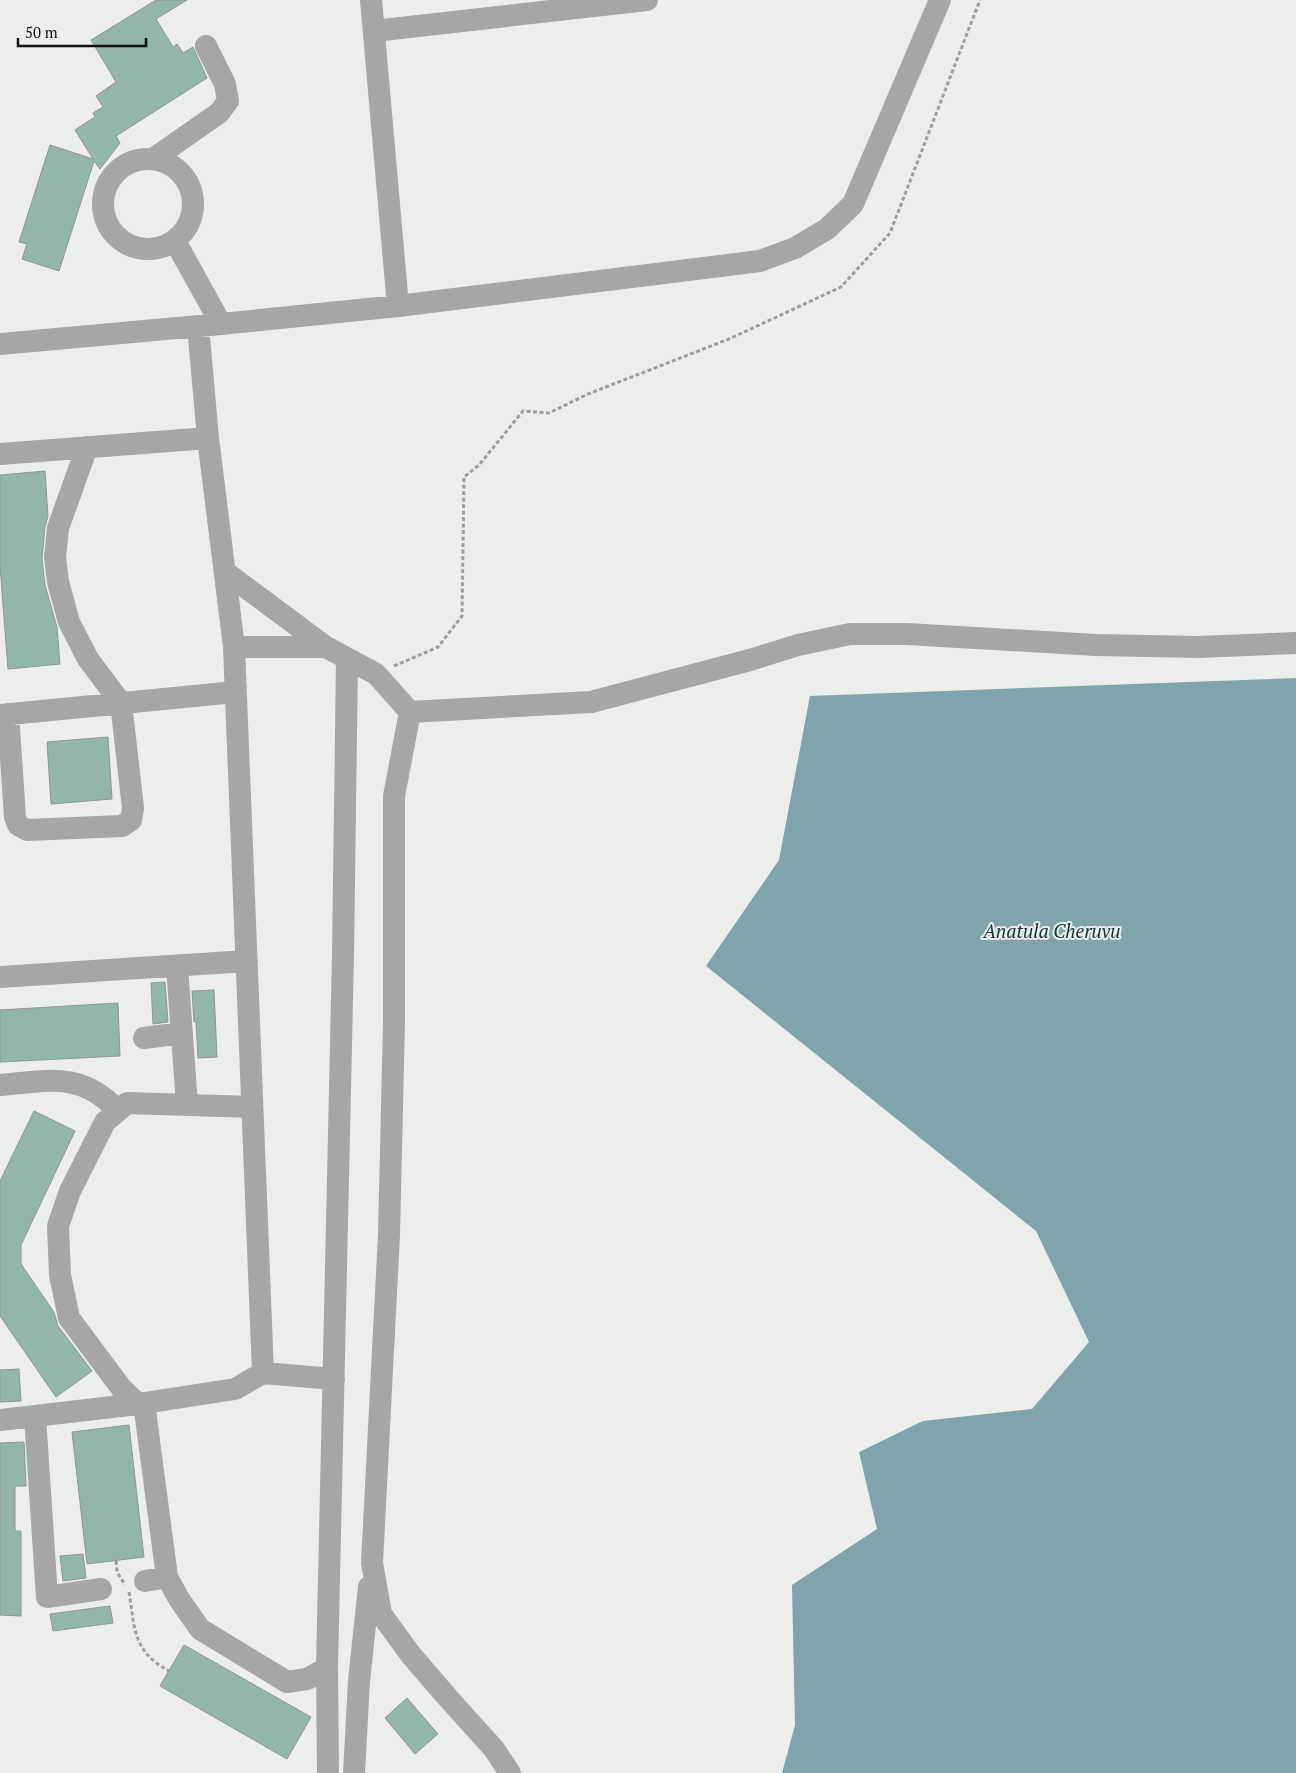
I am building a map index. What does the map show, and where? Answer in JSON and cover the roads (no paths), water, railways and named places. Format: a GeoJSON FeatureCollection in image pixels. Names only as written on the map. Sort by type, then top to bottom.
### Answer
{"type":"FeatureCollection","features":[{"type":"Feature","properties":{"kind":"lane"},"geometry":{"type":"LineString","coordinates":[[371,0],[398,306]]}},
{"type":"Feature","properties":{"kind":"lane"},"geometry":{"type":"LineString","coordinates":[[374,31],[486,10],[647,0]]}},
{"type":"Feature","properties":{"kind":"lane"},"geometry":{"type":"LineString","coordinates":[[0,344],[398,306],[760,261],[795,248],[827,229],[853,204],[940,0]]}},
{"type":"Feature","properties":{"kind":"lane"},"geometry":{"type":"LineString","coordinates":[[153,159],[219,113],[228,101],[225,84],[206,46]]}},
{"type":"Feature","properties":{"kind":"lane"},"geometry":{"type":"LineString","coordinates":[[153,159],[168,163],[180,172],[189,185],[193,200],[192,215],[186,229],[175,241],[162,247],[148,250],[134,248],[122,241],[111,231],[105,218],[103,204],[105,189],[112,177],[123,166],[138,160],[153,159]]}},
{"type":"Feature","properties":{"kind":"lane"},"geometry":{"type":"LineString","coordinates":[[175,241],[221,324]]}},
{"type":"Feature","properties":{"kind":"lane"},"geometry":{"type":"LineString","coordinates":[[198,326],[208,438],[234,647],[263,1373]]}},
{"type":"Feature","properties":{"kind":"lane"},"geometry":{"type":"LineString","coordinates":[[0,454],[208,438]]}},
{"type":"Feature","properties":{"kind":"lane"},"geometry":{"type":"LineString","coordinates":[[87,447],[58,528],[55,557],[58,582],[68,622],[88,659],[121,703],[133,808],[131,820],[122,826],[27,830],[18,825],[14,817],[4,715],[121,703],[235,692]]}},
{"type":"Feature","properties":{"kind":"lane"},"geometry":{"type":"LineString","coordinates":[[225,572],[326,647],[376,674],[410,712]]}},
{"type":"Feature","properties":{"kind":"lane"},"geometry":{"type":"LineString","coordinates":[[410,712],[591,702],[750,660],[798,645],[850,634],[907,634],[1096,645],[1198,647],[1296,643]]}},
{"type":"Feature","properties":{"kind":"lane"},"geometry":{"type":"LineString","coordinates":[[234,647],[326,647]]}},
{"type":"Feature","properties":{"kind":"lane"},"geometry":{"type":"LineString","coordinates":[[328,1773],[327,1668],[343,955],[347,659]]}},
{"type":"Feature","properties":{"kind":"lane"},"geometry":{"type":"LineString","coordinates":[[354,1773],[359,1681],[372,1563],[389,1235],[394,1021],[394,796],[410,712]]}},
{"type":"Feature","properties":{"kind":"lane"},"geometry":{"type":"LineString","coordinates":[[0,977],[247,961]]}},
{"type":"Feature","properties":{"kind":"lane"},"geometry":{"type":"LineString","coordinates":[[176,966],[187,1105]]}},
{"type":"Feature","properties":{"kind":"lane"},"geometry":{"type":"LineString","coordinates":[[144,1038],[182,1033]]}},
{"type":"Feature","properties":{"kind":"lane"},"geometry":{"type":"LineString","coordinates":[[0,1084],[60,1080],[82,1085],[106,1099],[117,1110]]}},
{"type":"Feature","properties":{"kind":"lane"},"geometry":{"type":"LineString","coordinates":[[252,1107],[127,1103],[117,1110],[105,1122],[70,1191],[58,1226],[60,1274],[69,1318],[122,1389],[141,1404],[156,1579],[179,1599],[200,1629],[287,1682],[307,1679],[327,1668]]}},
{"type":"Feature","properties":{"kind":"lane"},"geometry":{"type":"LineString","coordinates":[[0,1420],[141,1404],[235,1389],[263,1373],[334,1379]]}},
{"type":"Feature","properties":{"kind":"lane"},"geometry":{"type":"LineString","coordinates":[[35,1417],[47,1597],[101,1589]]}},
{"type":"Feature","properties":{"kind":"lane"},"geometry":{"type":"LineString","coordinates":[[372,1563],[382,1614],[423,1669],[494,1749],[510,1773]]}},
{"type":"Feature","properties":{"kind":"water","name":"Anatula Cheruvu"},"geometry":{"type":"Polygon","coordinates":[[[1296,678],[1296,1773],[782,1773],[795,1725],[792,1585],[877,1529],[859,1452],[923,1421],[1032,1409],[1089,1342],[1036,1231],[706,966],[779,860],[810,696],[1296,678]]]}}]}
